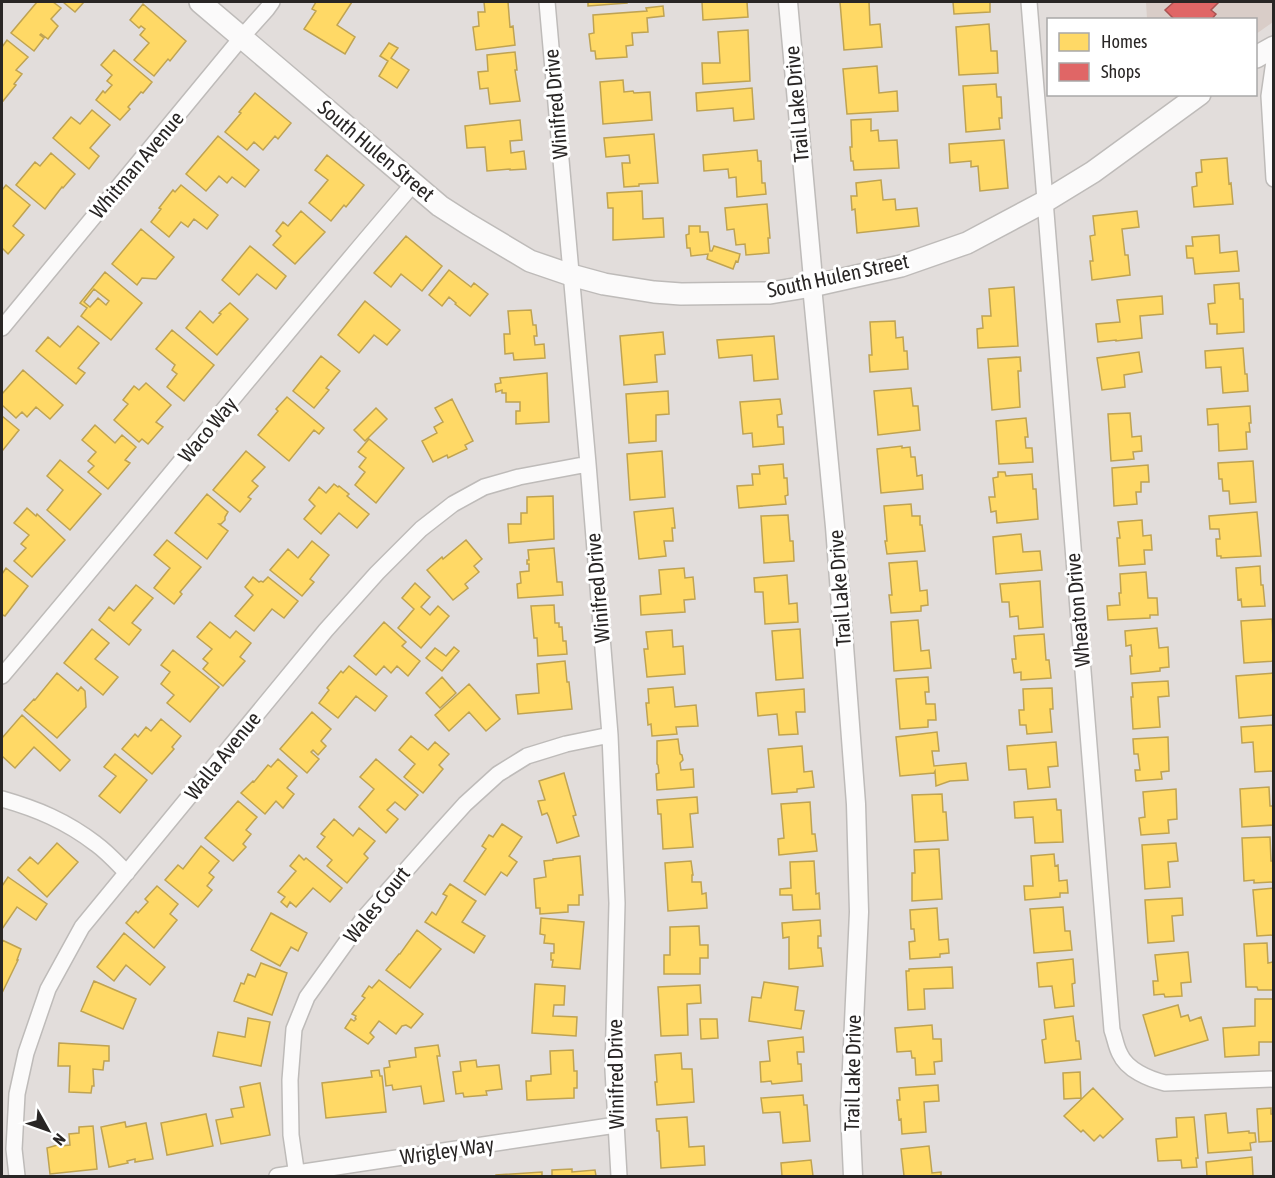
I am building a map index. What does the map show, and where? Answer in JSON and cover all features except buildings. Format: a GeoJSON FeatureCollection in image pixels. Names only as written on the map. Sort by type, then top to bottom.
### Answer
{"type":"FeatureCollection","features":[{"type":"Feature","properties":{"kind":"main road","name":"South Hulen Street"},"geometry":{"type":"LineString","coordinates":[[200,2],[440,206],[530,261],[604,284],[654,292],[770,293],[901,266],[967,243],[1044,202],[1093,172],[1197,96]]}},
{"type":"Feature","properties":{"kind":"main road"},"geometry":{"type":"LineString","coordinates":[[1257,56],[1274,47]]}},
{"type":"Feature","properties":{"kind":"street","name":"Whitman Avenue"},"geometry":{"type":"LineString","coordinates":[[2,328],[272,2]]}},
{"type":"Feature","properties":{"kind":"street","name":"Winifred Drive"},"geometry":{"type":"LineString","coordinates":[[547,2],[610,735],[617,903],[613,1070],[619,1176]]}},
{"type":"Feature","properties":{"kind":"street","name":"Trail Lake Drive"},"geometry":{"type":"LineString","coordinates":[[788,2],[835,527],[856,804],[859,912],[850,1111],[853,1176]]}},
{"type":"Feature","properties":{"kind":"street","name":"Wheaton Drive"},"geometry":{"type":"LineString","coordinates":[[1029,2],[1113,1030],[1120,1054],[1125,1062],[1148,1078],[1165,1083],[1274,1079]]}},
{"type":"Feature","properties":{"kind":"street"},"geometry":{"type":"LineString","coordinates":[[1274,61],[1269,96],[1274,180]]}},
{"type":"Feature","properties":{"kind":"street","name":"Waco Way"},"geometry":{"type":"LineString","coordinates":[[2,676],[414,183]]}},
{"type":"Feature","properties":{"kind":"street","name":"Walla Avenue"},"geometry":{"type":"LineString","coordinates":[[16,1176],[14,1149],[17,1094],[26,1053],[48,989],[82,927],[326,630],[377,573],[421,529],[453,504],[484,487],[519,477],[588,464]]}},
{"type":"Feature","properties":{"kind":"street","name":"Wales Court"},"geometry":{"type":"LineString","coordinates":[[296,1175],[291,1135],[290,1080],[294,1029],[306,997],[363,919],[436,835],[498,774],[527,756],[566,744],[610,735]]}},
{"type":"Feature","properties":{"kind":"street"},"geometry":{"type":"LineString","coordinates":[[2,799],[31,807],[62,821],[97,844],[128,873]]}},
{"type":"Feature","properties":{"kind":"street","name":"Wrigley Way"},"geometry":{"type":"LineString","coordinates":[[277,1176],[296,1175],[616,1125]]}},
{"type":"Feature","properties":{"kind":"shaded area"},"geometry":{"type":"Polygon","coordinates":[[[1146,2],[1273,2],[1273,22],[1257,33],[1257,18],[1147,18],[1146,2]]]}}]}
